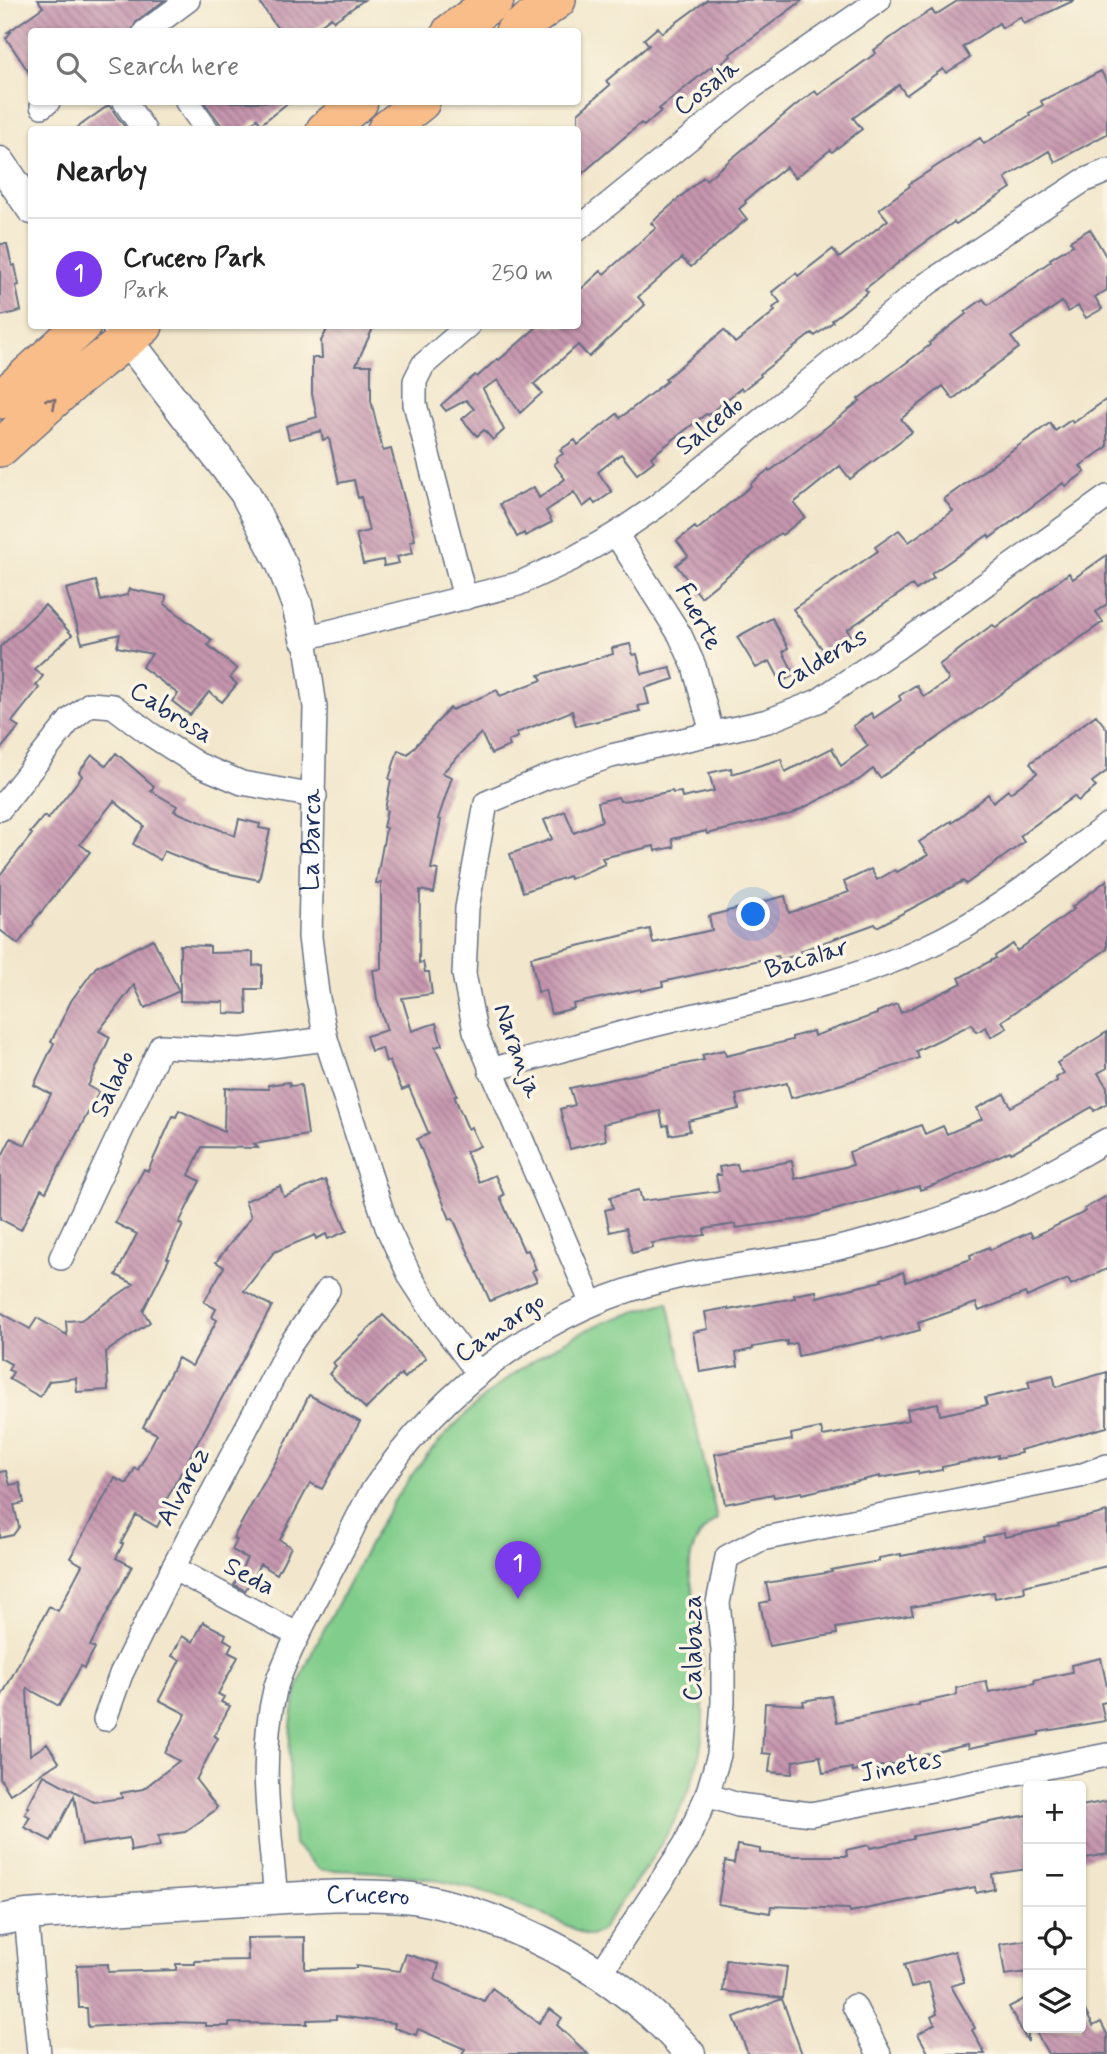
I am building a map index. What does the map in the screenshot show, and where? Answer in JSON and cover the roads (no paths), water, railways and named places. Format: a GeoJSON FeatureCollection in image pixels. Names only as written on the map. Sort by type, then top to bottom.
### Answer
{"type":"FeatureCollection","features":[{"type":"Feature","properties":{"kind":"main road"},"geometry":{"type":"LineString","coordinates":[[456,28],[495,0]]}},
{"type":"Feature","properties":{"kind":"main road"},"geometry":{"type":"LineString","coordinates":[[519,28],[556,0]]}},
{"type":"Feature","properties":{"kind":"main road"},"geometry":{"type":"LineString","coordinates":[[330,126],[355,105]]}},
{"type":"Feature","properties":{"kind":"main road"},"geometry":{"type":"LineString","coordinates":[[391,126],[417,105]]}},
{"type":"Feature","properties":{"kind":"main road"},"geometry":{"type":"LineString","coordinates":[[0,400],[79,329]]}},
{"type":"Feature","properties":{"kind":"main road"},"geometry":{"type":"LineString","coordinates":[[0,447],[129,330]]}},
{"type":"Feature","properties":{"kind":"street"},"geometry":{"type":"LineString","coordinates":[[150,28],[188,0]]}},
{"type":"Feature","properties":{"kind":"street","name":"Cosala"},"geometry":{"type":"LineString","coordinates":[[581,227],[754,86],[879,0]]}},
{"type":"Feature","properties":{"kind":"street"},"geometry":{"type":"LineString","coordinates":[[127,105],[141,126]]}},
{"type":"Feature","properties":{"kind":"street"},"geometry":{"type":"LineString","coordinates":[[189,105],[204,126]]}},
{"type":"Feature","properties":{"kind":"street"},"geometry":{"type":"LineString","coordinates":[[0,162],[28,203]]}},
{"type":"Feature","properties":{"kind":"street","name":"Salcedo"},"geometry":{"type":"LineString","coordinates":[[305,638],[518,584],[572,559],[616,534],[657,506],[927,284],[1083,181],[1107,171]]}},
{"type":"Feature","properties":{"kind":"street"},"geometry":{"type":"LineString","coordinates":[[465,329],[423,365],[415,381],[415,404],[465,598]]}},
{"type":"Feature","properties":{"kind":"street","name":"La Barca"},"geometry":{"type":"LineString","coordinates":[[129,330],[245,493],[282,565],[297,604],[315,707],[310,937],[326,1039],[387,1227],[411,1278],[479,1374]]}},
{"type":"Feature","properties":{"kind":"street","name":"Calderas"},"geometry":{"type":"LineString","coordinates":[[486,803],[545,778],[611,756],[768,721],[818,701],[1107,497]]}},
{"type":"Feature","properties":{"kind":"street","name":"Fuerte"},"geometry":{"type":"LineString","coordinates":[[616,534],[680,635],[694,666],[712,733]]}},
{"type":"Feature","properties":{"kind":"street","name":"Cabrosa"},"geometry":{"type":"LineString","coordinates":[[0,809],[70,720],[90,704],[113,706],[197,764],[242,783],[315,796]]}},
{"type":"Feature","properties":{"kind":"street","name":"Naranja"},"geometry":{"type":"LineString","coordinates":[[486,803],[467,908],[464,974],[475,1031],[592,1304]]}},
{"type":"Feature","properties":{"kind":"street","name":"Bacalar"},"geometry":{"type":"LineString","coordinates":[[491,1070],[669,1021],[771,999],[857,975],[915,951],[1003,903],[1107,825]]}},
{"type":"Feature","properties":{"kind":"street","name":"Salado"},"geometry":{"type":"LineString","coordinates":[[61,1258],[162,1046],[241,1050],[326,1039]]}},
{"type":"Feature","properties":{"kind":"street","name":"Camargo"},"geometry":{"type":"LineString","coordinates":[[276,1899],[266,1769],[267,1728],[275,1686],[298,1635],[372,1492],[410,1441],[452,1397],[513,1348],[550,1324],[592,1304],[670,1278],[831,1250],[916,1226],[978,1205],[1044,1175],[1107,1140]]}},
{"type":"Feature","properties":{"kind":"street","name":"Alvarez"},"geometry":{"type":"LineString","coordinates":[[106,1719],[121,1674],[173,1568],[290,1345],[328,1290]]}},
{"type":"Feature","properties":{"kind":"street","name":"Calabaza"},"geometry":{"type":"LineString","coordinates":[[601,1973],[686,1843],[707,1795],[719,1755],[723,1650],[718,1603],[727,1557],[761,1539],[1080,1476],[1107,1466]]}},
{"type":"Feature","properties":{"kind":"street","name":"Seda"},"geometry":{"type":"LineString","coordinates":[[173,1568],[298,1635]]}},
{"type":"Feature","properties":{"kind":"street","name":"Jinetes"},"geometry":{"type":"LineString","coordinates":[[707,1795],[738,1804],[811,1814],[1107,1755]]}},
{"type":"Feature","properties":{"kind":"street","name":"Crucero"},"geometry":{"type":"LineString","coordinates":[[13,1917],[346,1895],[415,1899],[473,1913],[538,1938],[601,1973],[631,1995],[670,2030],[690,2054]]}},
{"type":"Feature","properties":{"kind":"street"},"geometry":{"type":"LineString","coordinates":[[13,1917],[39,2054]]}},
{"type":"Feature","properties":{"kind":"street"},"geometry":{"type":"LineString","coordinates":[[854,2006],[879,2054]]}},
{"type":"Feature","properties":{"kind":"place","name":"Crucero Park"},"geometry":{"type":"Point","coordinates":[518,1599]}}]}
